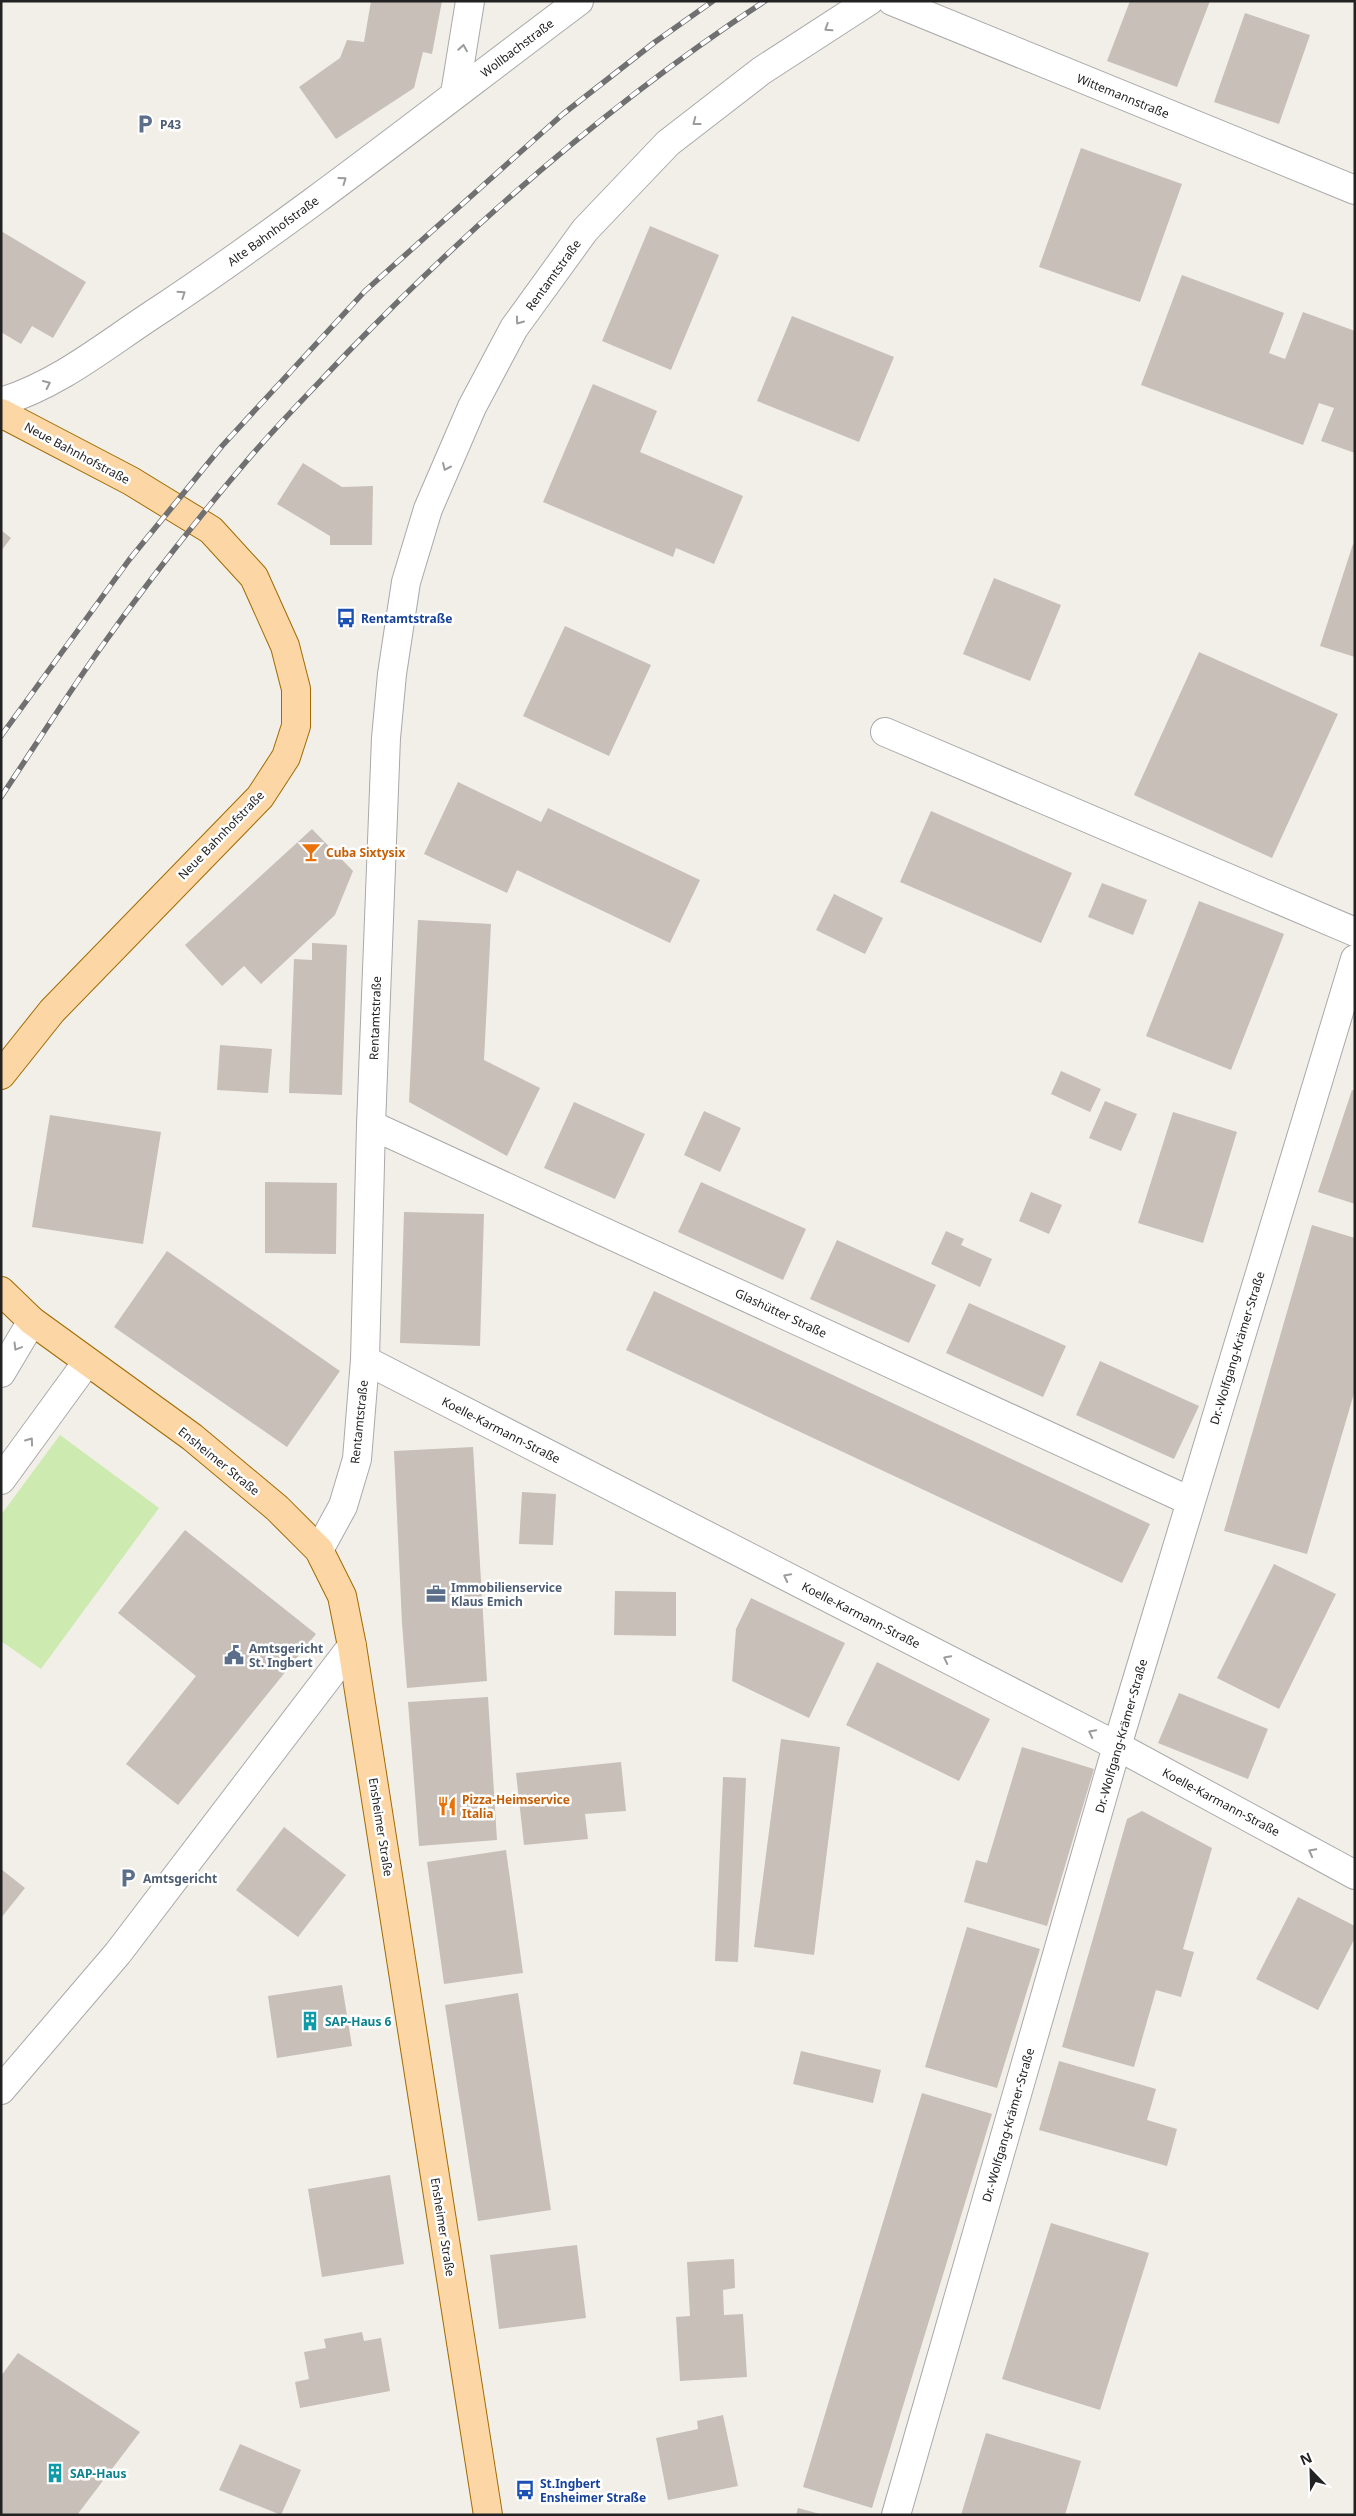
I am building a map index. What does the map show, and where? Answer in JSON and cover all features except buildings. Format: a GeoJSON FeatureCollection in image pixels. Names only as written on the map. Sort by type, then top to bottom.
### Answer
{"type":"FeatureCollection","features":[{"type":"Feature","properties":{"kind":"main road","name":"Neue Bahnhofstraße"},"geometry":{"type":"LineString","coordinates":[[1,413],[131,481],[211,530],[254,577],[285,646],[296,689],[296,726],[286,757],[260,797],[52,1011],[1,1075]]}},
{"type":"Feature","properties":{"kind":"main road","name":"Ensheimer Straße"},"geometry":{"type":"LineString","coordinates":[[1,1291],[32,1321],[192,1437],[277,1508],[318,1550],[342,1596],[352,1646],[488,2515]]}},
{"type":"Feature","properties":{"kind":"street"},"geometry":{"type":"LineString","coordinates":[[455,94],[470,1]]}},
{"type":"Feature","properties":{"kind":"street","name":"Wollbachstraße"},"geometry":{"type":"LineString","coordinates":[[455,94],[579,1]]}},
{"type":"Feature","properties":{"kind":"street","name":"Rentamtstraße"},"geometry":{"type":"LineString","coordinates":[[318,1550],[343,1506],[356,1459],[365,1360],[371,1125],[386,738],[392,674],[406,582],[428,509],[469,416],[514,328],[585,230],[662,150],[761,71],[868,1]]}},
{"type":"Feature","properties":{"kind":"street","name":"Wittemannstraße"},"geometry":{"type":"LineString","coordinates":[[892,1],[1355,190]]}},
{"type":"Feature","properties":{"kind":"street","name":"Alte Bahnhofstraße"},"geometry":{"type":"LineString","coordinates":[[1,402],[40,388],[71,370],[207,278],[366,164],[455,94]]}},
{"type":"Feature","properties":{"kind":"street"},"geometry":{"type":"LineString","coordinates":[[885,732],[1355,932]]}},
{"type":"Feature","properties":{"kind":"street","name":"Dr.-Wolfgang-Krämer-Straße"},"geometry":{"type":"LineString","coordinates":[[896,2515],[1117,1746],[1355,959]]}},
{"type":"Feature","properties":{"kind":"street","name":"Glashütter Straße"},"geometry":{"type":"LineString","coordinates":[[371,1125],[1190,1501]]}},
{"type":"Feature","properties":{"kind":"street"},"geometry":{"type":"LineString","coordinates":[[1,1373],[32,1321]]}},
{"type":"Feature","properties":{"kind":"street","name":"Koelle-Karmann-Straße"},"geometry":{"type":"LineString","coordinates":[[365,1360],[1117,1746],[1355,1875]]}},
{"type":"Feature","properties":{"kind":"street"},"geometry":{"type":"LineString","coordinates":[[1,1480],[87,1362]]}},
{"type":"Feature","properties":{"kind":"street"},"geometry":{"type":"LineString","coordinates":[[1,2090],[118,1953],[352,1646]]}},
{"type":"Feature","properties":{"kind":"green space"},"geometry":{"type":"Polygon","coordinates":[[[60,1435],[159,1508],[41,1669],[1,1641],[1,1515],[60,1435]]]}},
{"type":"Feature","properties":{"kind":"railway"},"geometry":{"type":"LineString","coordinates":[[1,736],[129,560],[222,446],[365,291],[563,114],[655,42],[713,1]]}},
{"type":"Feature","properties":{"kind":"railway"},"geometry":{"type":"LineString","coordinates":[[1,797],[97,653],[169,556],[257,449],[347,353],[444,257],[546,165],[653,80],[708,39],[765,1]]}},
{"type":"Feature","properties":{"kind":"place","name":"P43"},"geometry":{"type":"Point","coordinates":[145,124]}},
{"type":"Feature","properties":{"kind":"place","name":"Rentamtstraße"},"geometry":{"type":"Point","coordinates":[346,618]}},
{"type":"Feature","properties":{"kind":"place","name":"Cuba Sixtysix"},"geometry":{"type":"Point","coordinates":[311,852]}},
{"type":"Feature","properties":{"kind":"place","name":"Immobilienservice Klaus Emich"},"geometry":{"type":"Point","coordinates":[436,1594]}},
{"type":"Feature","properties":{"kind":"place","name":"Amtsgericht St. Ingbert"},"geometry":{"type":"Point","coordinates":[234,1655]}},
{"type":"Feature","properties":{"kind":"place","name":"Pizza-Heimservice Italia"},"geometry":{"type":"Point","coordinates":[447,1806]}},
{"type":"Feature","properties":{"kind":"place","name":"Amtsgericht"},"geometry":{"type":"Point","coordinates":[128,1878]}},
{"type":"Feature","properties":{"kind":"place","name":"SAP-Haus 6"},"geometry":{"type":"Point","coordinates":[310,2021]}},
{"type":"Feature","properties":{"kind":"place","name":"SAP-Haus"},"geometry":{"type":"Point","coordinates":[55,2473]}},
{"type":"Feature","properties":{"kind":"place","name":"St.Ingbert Ensheimer Straße"},"geometry":{"type":"Point","coordinates":[525,2490]}}]}
